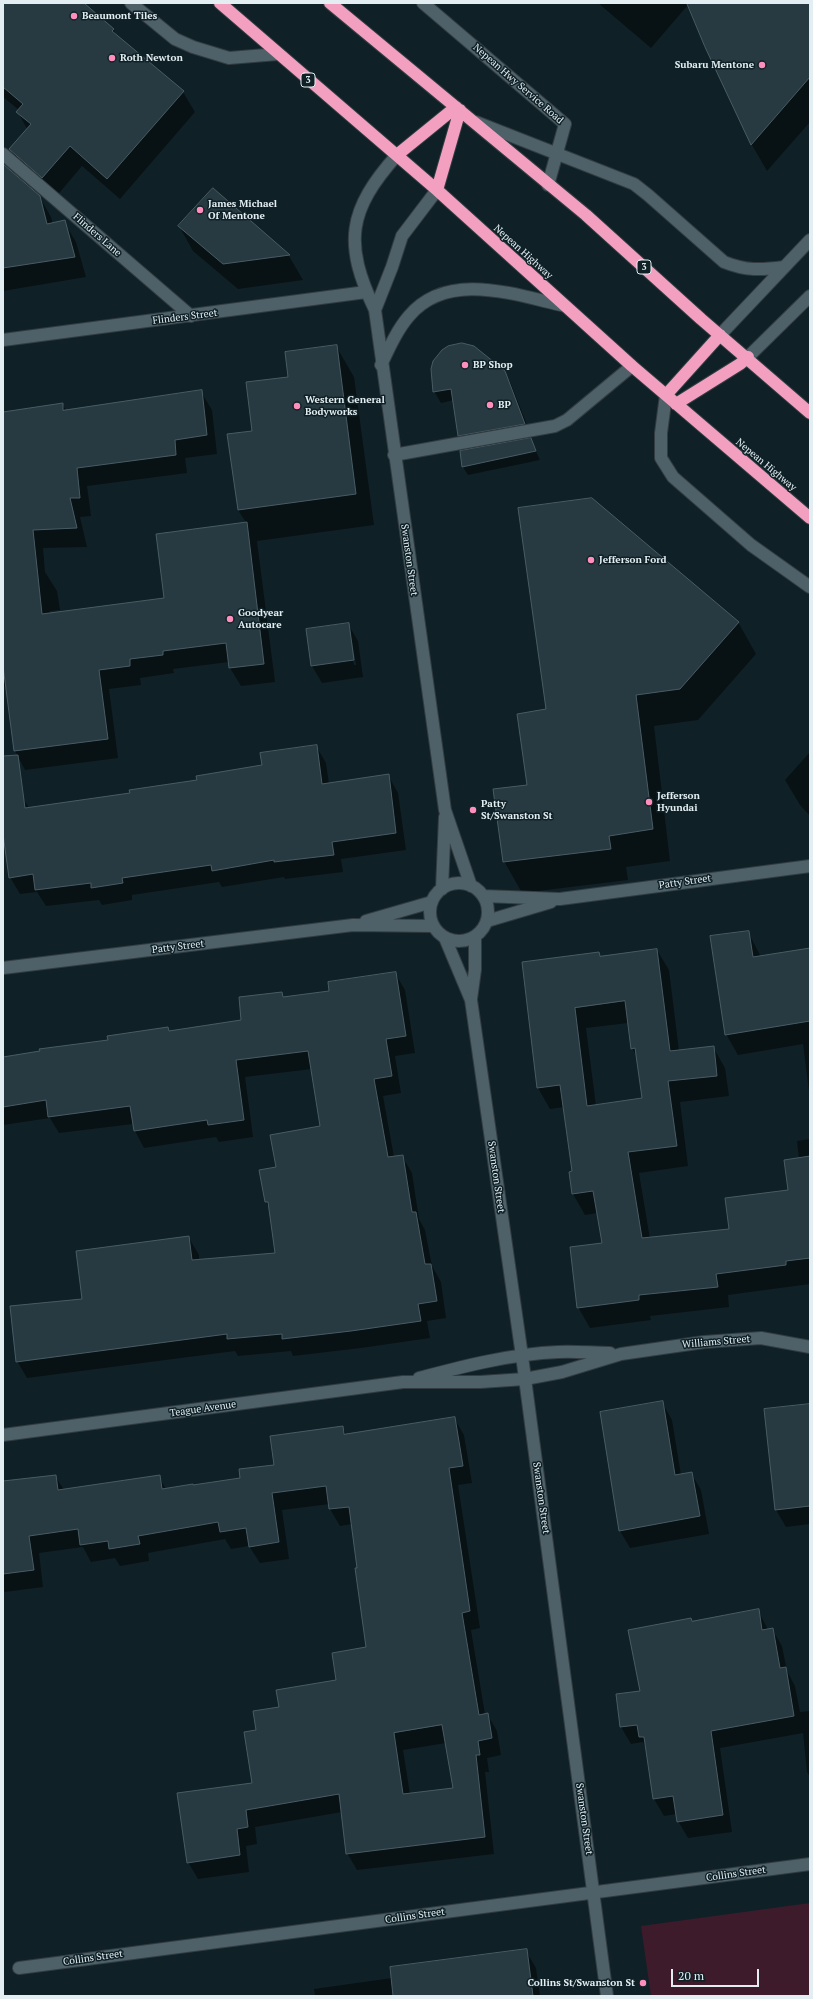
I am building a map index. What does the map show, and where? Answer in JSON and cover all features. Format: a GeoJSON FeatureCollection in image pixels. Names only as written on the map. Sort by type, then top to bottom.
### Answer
{"type":"FeatureCollection","features":[{"type":"Feature","properties":{"kind":"highway","name":"Nepean Highway"},"geometry":{"type":"LineString","coordinates":[[220,3],[437,190],[632,366],[810,518]]}},
{"type":"Feature","properties":{"kind":"highway","name":"3"},"geometry":{"type":"LineString","coordinates":[[330,3],[586,215],[810,413]]}},
{"type":"Feature","properties":{"kind":"highway"},"geometry":{"type":"LineString","coordinates":[[397,155],[458,109]]}},
{"type":"Feature","properties":{"kind":"highway"},"geometry":{"type":"LineString","coordinates":[[437,190],[458,109]]}},
{"type":"Feature","properties":{"kind":"highway"},"geometry":{"type":"LineString","coordinates":[[666,395],[720,335]]}},
{"type":"Feature","properties":{"kind":"highway"},"geometry":{"type":"LineString","coordinates":[[676,404],[740,364],[748,357]]}},
{"type":"Feature","properties":{"kind":"street"},"geometry":{"type":"LineString","coordinates":[[131,3],[175,39],[193,47],[229,58],[278,54]]}},
{"type":"Feature","properties":{"kind":"street","name":"Nepean Hwy Service Road"},"geometry":{"type":"LineString","coordinates":[[423,3],[565,124],[548,184]]}},
{"type":"Feature","properties":{"kind":"street"},"geometry":{"type":"LineString","coordinates":[[469,119],[557,155],[634,184],[724,262],[740,268],[759,270],[784,267]]}},
{"type":"Feature","properties":{"kind":"street","name":"Flinders Lane"},"geometry":{"type":"LineString","coordinates":[[3,154],[191,316]]}},
{"type":"Feature","properties":{"kind":"street","name":"Swanston Street"},"geometry":{"type":"LineString","coordinates":[[397,155],[380,174],[364,199],[355,229],[357,265],[374,310],[445,810],[470,886]]}},
{"type":"Feature","properties":{"kind":"street"},"geometry":{"type":"LineString","coordinates":[[374,310],[392,267],[402,236],[437,190]]}},
{"type":"Feature","properties":{"kind":"street"},"geometry":{"type":"LineString","coordinates":[[720,335],[810,240]]}},
{"type":"Feature","properties":{"kind":"street"},"geometry":{"type":"LineString","coordinates":[[381,364],[397,334],[409,316],[426,301],[453,290],[482,289],[565,306]]}},
{"type":"Feature","properties":{"kind":"street","name":"Flinders Street"},"geometry":{"type":"LineString","coordinates":[[3,340],[366,292]]}},
{"type":"Feature","properties":{"kind":"street"},"geometry":{"type":"LineString","coordinates":[[748,357],[810,296]]}},
{"type":"Feature","properties":{"kind":"street"},"geometry":{"type":"LineString","coordinates":[[394,455],[555,426],[567,420],[632,366]]}},
{"type":"Feature","properties":{"kind":"street"},"geometry":{"type":"LineString","coordinates":[[666,395],[661,433],[661,458],[673,477],[751,545],[810,586]]}},
{"type":"Feature","properties":{"kind":"street","name":"Swanston Street"},"geometry":{"type":"LineString","coordinates":[[442,889],[445,810]]}},
{"type":"Feature","properties":{"kind":"street","name":"Patty Street"},"geometry":{"type":"LineString","coordinates":[[487,921],[560,899],[810,866]]}},
{"type":"Feature","properties":{"kind":"street"},"geometry":{"type":"LineString","coordinates":[[461,884],[470,886],[483,896],[488,913],[487,921],[475,937],[460,941],[446,938],[433,926],[430,918],[432,902],[442,889],[451,885],[461,884]]}},
{"type":"Feature","properties":{"kind":"street","name":"Patty Street"},"geometry":{"type":"LineString","coordinates":[[483,896],[560,899]]}},
{"type":"Feature","properties":{"kind":"street","name":"Patty Street"},"geometry":{"type":"LineString","coordinates":[[353,925],[432,902]]}},
{"type":"Feature","properties":{"kind":"street","name":"Patty Street"},"geometry":{"type":"LineString","coordinates":[[3,968],[353,925],[433,926]]}},
{"type":"Feature","properties":{"kind":"street","name":"Swanston Street"},"geometry":{"type":"LineString","coordinates":[[471,1000],[475,970],[475,937]]}},
{"type":"Feature","properties":{"kind":"street","name":"Swanston Street"},"geometry":{"type":"LineString","coordinates":[[446,938],[471,1000],[522,1356],[607,1996]]}},
{"type":"Feature","properties":{"kind":"street","name":"Williams Street"},"geometry":{"type":"LineString","coordinates":[[525,1379],[562,1372],[621,1354],[704,1342],[761,1338],[810,1347]]}},
{"type":"Feature","properties":{"kind":"street","name":"Williams Street"},"geometry":{"type":"LineString","coordinates":[[522,1356],[558,1352],[621,1354]]}},
{"type":"Feature","properties":{"kind":"street","name":"Teague Avenue"},"geometry":{"type":"LineString","coordinates":[[3,1435],[403,1382],[478,1363],[522,1356]]}},
{"type":"Feature","properties":{"kind":"street","name":"Teague Avenue"},"geometry":{"type":"LineString","coordinates":[[403,1382],[480,1382],[525,1379]]}},
{"type":"Feature","properties":{"kind":"street","name":"Collins Street"},"geometry":{"type":"LineString","coordinates":[[19,1968],[810,1864]]}},
{"type":"Feature","properties":{"kind":"shaded area"},"geometry":{"type":"Polygon","coordinates":[[[810,1903],[810,1996],[651,1996],[641,1926],[810,1903]]]}},
{"type":"Feature","properties":{"kind":"building"},"geometry":{"type":"Polygon","coordinates":[[[3,3],[84,3],[114,29],[112,31],[184,91],[107,179],[70,146],[42,178],[9,149],[31,124],[16,112],[23,104],[3,87],[3,3]]]}},
{"type":"Feature","properties":{"kind":"building","name":"Subaru Mentone"},"geometry":{"type":"Polygon","coordinates":[[[687,3],[810,3],[810,77],[751,145],[705,47],[687,3]]]}},
{"type":"Feature","properties":{"kind":"building"},"geometry":{"type":"Polygon","coordinates":[[[3,164],[40,196],[47,224],[65,220],[75,257],[3,268],[3,164]]]}},
{"type":"Feature","properties":{"kind":"building"},"geometry":{"type":"Polygon","coordinates":[[[213,188],[290,255],[223,264],[178,226],[213,188]]]}},
{"type":"Feature","properties":{"kind":"building"},"geometry":{"type":"Polygon","coordinates":[[[462,343],[474,346],[505,371],[525,424],[458,436],[451,389],[433,392],[431,369],[433,361],[442,350],[448,346],[462,343]]]}},
{"type":"Feature","properties":{"kind":"building","name":"Western General Bodyworks"},"geometry":{"type":"Polygon","coordinates":[[[337,345],[356,494],[238,510],[227,434],[252,431],[246,382],[288,377],[285,352],[337,345]]]}},
{"type":"Feature","properties":{"kind":"building"},"geometry":{"type":"Polygon","coordinates":[[[202,390],[207,435],[175,440],[176,455],[77,468],[80,498],[70,498],[77,528],[33,530],[42,614],[164,598],[156,534],[247,522],[264,664],[229,668],[226,643],[163,651],[163,655],[130,659],[130,666],[99,670],[108,739],[14,751],[3,666],[3,412],[63,403],[63,410],[202,390]]]}},
{"type":"Feature","properties":{"kind":"building"},"geometry":{"type":"Polygon","coordinates":[[[531,438],[536,451],[462,467],[460,451],[531,438]]]}},
{"type":"Feature","properties":{"kind":"building"},"geometry":{"type":"Polygon","coordinates":[[[592,498],[739,622],[680,689],[636,695],[653,829],[609,836],[611,849],[503,862],[493,789],[527,785],[517,714],[546,709],[518,508],[592,498]]]}},
{"type":"Feature","properties":{"kind":"building"},"geometry":{"type":"Polygon","coordinates":[[[349,623],[354,660],[311,666],[306,629],[349,623]]]}},
{"type":"Feature","properties":{"kind":"building"},"geometry":{"type":"Polygon","coordinates":[[[317,745],[322,784],[389,774],[396,833],[332,842],[334,855],[274,862],[274,860],[212,871],[211,865],[122,878],[123,883],[91,888],[91,883],[35,890],[33,874],[9,878],[3,834],[3,756],[18,755],[25,808],[130,793],[129,790],[197,780],[196,776],[262,765],[260,753],[317,745]]]}},
{"type":"Feature","properties":{"kind":"building"},"geometry":{"type":"Polygon","coordinates":[[[749,931],[753,957],[810,948],[810,1021],[725,1035],[710,936],[749,931]]]}},
{"type":"Feature","properties":{"kind":"building"},"geometry":{"type":"Polygon","coordinates":[[[657,949],[670,1051],[714,1046],[717,1076],[668,1081],[677,1146],[628,1152],[642,1238],[729,1229],[725,1198],[788,1190],[784,1160],[810,1156],[810,1258],[786,1261],[786,1265],[716,1274],[718,1287],[639,1295],[639,1300],[577,1308],[570,1247],[602,1243],[593,1191],[572,1194],[569,1172],[572,1171],[560,1085],[537,1088],[522,962],[599,952],[600,956],[657,949]],[[625,1001],[575,1008],[587,1106],[642,1098],[635,1048],[631,1049],[625,1001]]]}},
{"type":"Feature","properties":{"kind":"building"},"geometry":{"type":"Polygon","coordinates":[[[396,972],[406,1036],[386,1039],[392,1076],[374,1079],[388,1157],[403,1155],[412,1212],[416,1212],[425,1264],[431,1264],[437,1301],[418,1304],[421,1321],[282,1339],[282,1334],[227,1339],[227,1334],[16,1362],[10,1306],[82,1299],[76,1251],[189,1236],[192,1260],[275,1253],[268,1202],[265,1202],[259,1170],[276,1167],[270,1135],[320,1126],[308,1051],[236,1060],[244,1120],[208,1125],[207,1120],[134,1131],[130,1106],[48,1117],[46,1100],[3,1107],[3,1057],[40,1051],[39,1049],[108,1040],[107,1036],[168,1027],[169,1031],[241,1020],[239,997],[282,992],[283,997],[329,991],[328,982],[396,972]]]}},
{"type":"Feature","properties":{"kind":"building"},"geometry":{"type":"Polygon","coordinates":[[[663,1401],[675,1475],[692,1472],[700,1516],[619,1531],[600,1412],[663,1401]]]}},
{"type":"Feature","properties":{"kind":"building"},"geometry":{"type":"Polygon","coordinates":[[[810,1404],[810,1506],[775,1510],[764,1409],[810,1404]]]}},
{"type":"Feature","properties":{"kind":"building"},"geometry":{"type":"Polygon","coordinates":[[[455,1417],[463,1466],[449,1468],[470,1611],[462,1613],[479,1715],[488,1713],[492,1738],[478,1741],[480,1755],[476,1755],[485,1837],[346,1854],[339,1794],[246,1810],[248,1827],[237,1829],[240,1855],[187,1863],[177,1793],[252,1783],[244,1732],[256,1730],[253,1711],[279,1707],[276,1690],[336,1680],[332,1653],[366,1647],[355,1568],[357,1568],[349,1507],[329,1509],[326,1486],[272,1493],[279,1542],[249,1547],[246,1528],[220,1532],[218,1522],[138,1536],[140,1544],[109,1549],[108,1541],[80,1545],[78,1529],[29,1536],[34,1570],[3,1574],[3,1481],[56,1475],[58,1490],[160,1475],[162,1489],[193,1485],[240,1478],[239,1469],[274,1465],[270,1436],[343,1426],[344,1434],[455,1417]],[[442,1725],[394,1733],[403,1794],[453,1788],[442,1725]]]}},
{"type":"Feature","properties":{"kind":"building"},"geometry":{"type":"Polygon","coordinates":[[[759,1609],[762,1630],[773,1628],[780,1668],[786,1667],[794,1716],[711,1731],[723,1815],[677,1822],[673,1796],[653,1799],[644,1737],[639,1737],[637,1725],[620,1727],[616,1694],[640,1691],[628,1630],[691,1618],[692,1621],[759,1609]]]}},
{"type":"Feature","properties":{"kind":"building"},"geometry":{"type":"Polygon","coordinates":[[[527,1949],[533,1996],[393,1996],[390,1967],[527,1949]]]}},
{"type":"Feature","properties":{"kind":"place","name":"Beaumont Tiles"},"geometry":{"type":"Point","coordinates":[74,16]}},
{"type":"Feature","properties":{"kind":"place","name":"Roth Newton"},"geometry":{"type":"Point","coordinates":[112,58]}},
{"type":"Feature","properties":{"kind":"place","name":"Subaru Mentone"},"geometry":{"type":"Point","coordinates":[762,65]}},
{"type":"Feature","properties":{"kind":"place","name":"James Michael Of Mentone"},"geometry":{"type":"Point","coordinates":[200,210]}},
{"type":"Feature","properties":{"kind":"place","name":"BP Shop"},"geometry":{"type":"Point","coordinates":[465,365]}},
{"type":"Feature","properties":{"kind":"place","name":"BP"},"geometry":{"type":"Point","coordinates":[490,405]}},
{"type":"Feature","properties":{"kind":"place","name":"Western General Bodyworks"},"geometry":{"type":"Point","coordinates":[297,406]}},
{"type":"Feature","properties":{"kind":"place","name":"Jefferson Ford"},"geometry":{"type":"Point","coordinates":[591,560]}},
{"type":"Feature","properties":{"kind":"place","name":"Goodyear Autocare"},"geometry":{"type":"Point","coordinates":[230,619]}},
{"type":"Feature","properties":{"kind":"place","name":"Jefferson Hyundai"},"geometry":{"type":"Point","coordinates":[649,802]}},
{"type":"Feature","properties":{"kind":"place","name":"Patty St/Swanston St"},"geometry":{"type":"Point","coordinates":[473,810]}},
{"type":"Feature","properties":{"kind":"place","name":"Collins St/Swanston St"},"geometry":{"type":"Point","coordinates":[643,1983]}}]}
